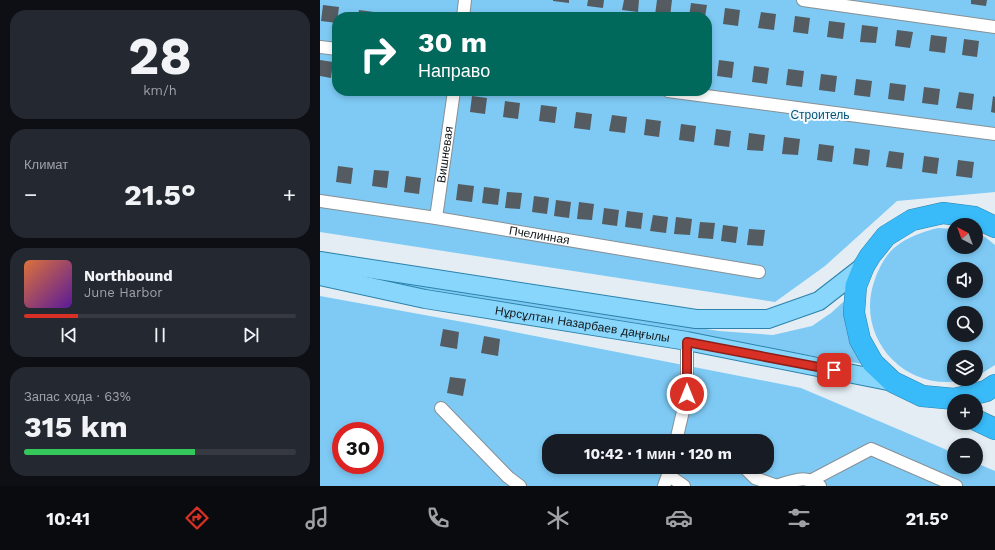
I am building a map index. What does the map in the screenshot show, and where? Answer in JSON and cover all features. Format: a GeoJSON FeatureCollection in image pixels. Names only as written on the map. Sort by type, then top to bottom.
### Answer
{"type":"FeatureCollection","features":[{"type":"Feature","properties":{"kind":"highway"},"geometry":{"type":"LineString","coordinates":[[947,407],[893,382],[873,363],[860,340],[854,313],[856,286],[864,266],[870,256],[886,236],[912,220],[943,213],[974,217],[995,215]]}},
{"type":"Feature","properties":{"kind":"highway"},"geometry":{"type":"LineString","coordinates":[[974,217],[995,227]]}},
{"type":"Feature","properties":{"kind":"highway"},"geometry":{"type":"LineString","coordinates":[[922,396],[954,399],[986,391],[995,385]]}},
{"type":"Feature","properties":{"kind":"highway"},"geometry":{"type":"LineString","coordinates":[[983,423],[995,429]]}},
{"type":"Feature","properties":{"kind":"main road","name":"Нұрсұлтан Назарбаев даңғылы"},"geometry":{"type":"LineString","coordinates":[[320,261],[696,319],[768,318],[819,301],[864,266]]}},
{"type":"Feature","properties":{"kind":"main road","name":"Нұрсұлтан Назарбаев даңғылы"},"geometry":{"type":"LineString","coordinates":[[320,276],[425,299],[687,342],[893,382]]}},
{"type":"Feature","properties":{"kind":"street"},"geometry":{"type":"LineString","coordinates":[[464,12],[465,0]]}},
{"type":"Feature","properties":{"kind":"street"},"geometry":{"type":"LineString","coordinates":[[804,0],[995,27]]}},
{"type":"Feature","properties":{"kind":"street"},"geometry":{"type":"LineString","coordinates":[[320,47],[332,48]]}},
{"type":"Feature","properties":{"kind":"street","name":"Вишневая"},"geometry":{"type":"LineString","coordinates":[[436,218],[453,96]]}},
{"type":"Feature","properties":{"kind":"street"},"geometry":{"type":"LineString","coordinates":[[706,96],[995,134]]}},
{"type":"Feature","properties":{"kind":"street","name":"Пчелинная"},"geometry":{"type":"LineString","coordinates":[[320,201],[436,218],[759,272]]}},
{"type":"Feature","properties":{"kind":"street"},"geometry":{"type":"LineString","coordinates":[[678,434],[687,394],[687,342]]}},
{"type":"Feature","properties":{"kind":"street"},"geometry":{"type":"LineString","coordinates":[[441,408],[508,477],[520,486]]}},
{"type":"Feature","properties":{"kind":"street"},"geometry":{"type":"LineString","coordinates":[[751,474],[755,478],[776,486],[811,482],[871,448],[956,486]]}},
{"type":"Feature","properties":{"kind":"street"},"geometry":{"type":"LineString","coordinates":[[667,476],[684,486]]}},
{"type":"Feature","properties":{"kind":"green space","name":"Строитель"},"geometry":{"type":"Polygon","coordinates":[[[320,0],[995,0],[995,192],[897,201],[825,266],[775,302],[320,232],[320,0]]]}},
{"type":"Feature","properties":{"kind":"green space"},"geometry":{"type":"Polygon","coordinates":[[[938,228],[947,229],[947,254],[983,254],[983,236],[995,245],[995,365],[983,373],[983,350],[947,350],[947,382],[925,379],[906,370],[890,358],[879,341],[872,322],[870,301],[875,279],[880,266],[891,251],[915,235],[938,228]]]}},
{"type":"Feature","properties":{"kind":"green space"},"geometry":{"type":"Polygon","coordinates":[[[396,280],[719,331],[773,335],[812,326],[831,313],[852,294],[868,365],[419,291],[396,283],[396,280]]]}},
{"type":"Feature","properties":{"kind":"green space"},"geometry":{"type":"Polygon","coordinates":[[[320,296],[474,324],[801,388],[947,450],[947,474],[983,474],[983,466],[995,471],[995,486],[320,486],[320,296]]]}},
{"type":"Feature","properties":{"kind":"building"},"geometry":{"type":"Polygon","coordinates":[[[569,0],[569,3],[553,1],[569,0]]]}},
{"type":"Feature","properties":{"kind":"building"},"geometry":{"type":"Polygon","coordinates":[[[588,0],[604,0],[603,8],[587,6],[588,0]]]}},
{"type":"Feature","properties":{"kind":"building"},"geometry":{"type":"Polygon","coordinates":[[[624,0],[639,0],[638,12],[622,10],[624,0]]]}},
{"type":"Feature","properties":{"kind":"building"},"geometry":{"type":"Polygon","coordinates":[[[657,0],[672,0],[671,12],[655,12],[657,0]]]}},
{"type":"Feature","properties":{"kind":"building"},"geometry":{"type":"Polygon","coordinates":[[[971,0],[987,0],[986,6],[971,4],[971,0]]]}},
{"type":"Feature","properties":{"kind":"building"},"geometry":{"type":"Polygon","coordinates":[[[691,3],[707,5],[706,12],[690,12],[691,3]]]}},
{"type":"Feature","properties":{"kind":"building"},"geometry":{"type":"Polygon","coordinates":[[[323,5],[339,7],[338,12],[332,12],[332,22],[321,21],[323,5]]]}},
{"type":"Feature","properties":{"kind":"building"},"geometry":{"type":"Polygon","coordinates":[[[725,8],[740,10],[738,26],[723,24],[725,8]]]}},
{"type":"Feature","properties":{"kind":"building"},"geometry":{"type":"Polygon","coordinates":[[[359,10],[374,12],[359,12],[359,10]]]}},
{"type":"Feature","properties":{"kind":"building"},"geometry":{"type":"Polygon","coordinates":[[[761,12],[776,14],[774,30],[758,28],[761,12]]]}},
{"type":"Feature","properties":{"kind":"building"},"geometry":{"type":"Polygon","coordinates":[[[795,16],[810,18],[808,34],[793,32],[795,16]]]}},
{"type":"Feature","properties":{"kind":"building"},"geometry":{"type":"Polygon","coordinates":[[[829,21],[845,23],[843,39],[827,37],[829,21]]]}},
{"type":"Feature","properties":{"kind":"building"},"geometry":{"type":"Polygon","coordinates":[[[862,25],[878,27],[876,43],[860,42],[862,25]]]}},
{"type":"Feature","properties":{"kind":"building"},"geometry":{"type":"Polygon","coordinates":[[[897,30],[913,32],[910,48],[895,46],[897,30]]]}},
{"type":"Feature","properties":{"kind":"building"},"geometry":{"type":"Polygon","coordinates":[[[931,35],[947,37],[945,53],[929,51],[931,35]]]}},
{"type":"Feature","properties":{"kind":"building"},"geometry":{"type":"Polygon","coordinates":[[[964,39],[979,41],[977,57],[962,55],[964,39]]]}},
{"type":"Feature","properties":{"kind":"building"},"geometry":{"type":"Polygon","coordinates":[[[320,60],[332,62],[331,78],[320,76],[320,60]]]}},
{"type":"Feature","properties":{"kind":"building"},"geometry":{"type":"Polygon","coordinates":[[[719,60],[734,62],[732,78],[717,76],[719,60]]]}},
{"type":"Feature","properties":{"kind":"building"},"geometry":{"type":"Polygon","coordinates":[[[754,66],[769,68],[767,84],[752,82],[754,66]]]}},
{"type":"Feature","properties":{"kind":"building"},"geometry":{"type":"Polygon","coordinates":[[[788,69],[804,71],[802,87],[786,85],[788,69]]]}},
{"type":"Feature","properties":{"kind":"building"},"geometry":{"type":"Polygon","coordinates":[[[821,74],[837,76],[835,92],[819,90],[821,74]]]}},
{"type":"Feature","properties":{"kind":"building"},"geometry":{"type":"Polygon","coordinates":[[[856,79],[872,81],[870,97],[854,95],[856,79]]]}},
{"type":"Feature","properties":{"kind":"building"},"geometry":{"type":"Polygon","coordinates":[[[890,83],[906,85],[904,101],[888,99],[890,83]]]}},
{"type":"Feature","properties":{"kind":"building"},"geometry":{"type":"Polygon","coordinates":[[[924,87],[940,89],[938,105],[922,103],[924,87]]]}},
{"type":"Feature","properties":{"kind":"building"},"geometry":{"type":"Polygon","coordinates":[[[959,92],[974,94],[972,110],[956,108],[959,92]]]}},
{"type":"Feature","properties":{"kind":"building"},"geometry":{"type":"Polygon","coordinates":[[[472,96],[487,98],[485,114],[470,112],[472,96]]]}},
{"type":"Feature","properties":{"kind":"building"},"geometry":{"type":"Polygon","coordinates":[[[993,96],[995,97],[995,113],[991,112],[993,96]]]}},
{"type":"Feature","properties":{"kind":"building"},"geometry":{"type":"Polygon","coordinates":[[[505,101],[520,103],[518,119],[503,117],[505,101]]]}},
{"type":"Feature","properties":{"kind":"building"},"geometry":{"type":"Polygon","coordinates":[[[541,105],[557,107],[555,123],[539,121],[541,105]]]}},
{"type":"Feature","properties":{"kind":"building"},"geometry":{"type":"Polygon","coordinates":[[[576,112],[592,114],[590,130],[574,128],[576,112]]]}},
{"type":"Feature","properties":{"kind":"building"},"geometry":{"type":"Polygon","coordinates":[[[612,115],[627,117],[625,133],[609,131],[612,115]]]}},
{"type":"Feature","properties":{"kind":"building"},"geometry":{"type":"Polygon","coordinates":[[[646,119],[661,121],[659,137],[644,135],[646,119]]]}},
{"type":"Feature","properties":{"kind":"building"},"geometry":{"type":"Polygon","coordinates":[[[681,124],[696,126],[694,142],[679,140],[681,124]]]}},
{"type":"Feature","properties":{"kind":"building"},"geometry":{"type":"Polygon","coordinates":[[[716,129],[731,131],[729,147],[714,145],[716,129]]]}},
{"type":"Feature","properties":{"kind":"building"},"geometry":{"type":"Polygon","coordinates":[[[749,133],[765,135],[763,151],[747,150],[749,133]]]}},
{"type":"Feature","properties":{"kind":"building"},"geometry":{"type":"Polygon","coordinates":[[[784,137],[800,139],[798,155],[782,154],[784,137]]]}},
{"type":"Feature","properties":{"kind":"building"},"geometry":{"type":"Polygon","coordinates":[[[819,144],[834,146],[832,162],[817,160],[819,144]]]}},
{"type":"Feature","properties":{"kind":"building"},"geometry":{"type":"Polygon","coordinates":[[[855,148],[870,150],[868,166],[853,164],[855,148]]]}},
{"type":"Feature","properties":{"kind":"building"},"geometry":{"type":"Polygon","coordinates":[[[889,151],[904,153],[902,169],[886,167],[889,151]]]}},
{"type":"Feature","properties":{"kind":"building"},"geometry":{"type":"Polygon","coordinates":[[[924,156],[939,158],[937,174],[922,172],[924,156]]]}},
{"type":"Feature","properties":{"kind":"building"},"geometry":{"type":"Polygon","coordinates":[[[958,160],[974,162],[972,178],[956,176],[958,160]]]}},
{"type":"Feature","properties":{"kind":"building"},"geometry":{"type":"Polygon","coordinates":[[[338,166],[353,168],[351,184],[336,182],[338,166]]]}},
{"type":"Feature","properties":{"kind":"building"},"geometry":{"type":"Polygon","coordinates":[[[374,170],[389,171],[387,188],[372,186],[374,170]]]}},
{"type":"Feature","properties":{"kind":"building"},"geometry":{"type":"Polygon","coordinates":[[[406,176],[421,178],[419,194],[404,192],[406,176]]]}},
{"type":"Feature","properties":{"kind":"building"},"geometry":{"type":"Polygon","coordinates":[[[458,184],[474,186],[472,202],[456,200],[458,184]]]}},
{"type":"Feature","properties":{"kind":"building"},"geometry":{"type":"Polygon","coordinates":[[[484,187],[500,189],[498,205],[482,203],[484,187]]]}},
{"type":"Feature","properties":{"kind":"building"},"geometry":{"type":"Polygon","coordinates":[[[507,192],[522,193],[520,209],[505,208],[507,192]]]}},
{"type":"Feature","properties":{"kind":"building"},"geometry":{"type":"Polygon","coordinates":[[[534,196],[549,198],[547,214],[532,212],[534,196]]]}},
{"type":"Feature","properties":{"kind":"building"},"geometry":{"type":"Polygon","coordinates":[[[556,200],[571,202],[569,218],[554,216],[556,200]]]}},
{"type":"Feature","properties":{"kind":"building"},"geometry":{"type":"Polygon","coordinates":[[[579,202],[594,204],[592,220],[577,219],[579,202]]]}},
{"type":"Feature","properties":{"kind":"building"},"geometry":{"type":"Polygon","coordinates":[[[604,208],[619,210],[617,226],[602,224],[604,208]]]}},
{"type":"Feature","properties":{"kind":"building"},"geometry":{"type":"Polygon","coordinates":[[[627,211],[643,213],[641,229],[625,227],[627,211]]]}},
{"type":"Feature","properties":{"kind":"building"},"geometry":{"type":"Polygon","coordinates":[[[653,215],[668,217],[666,233],[650,231],[653,215]]]}},
{"type":"Feature","properties":{"kind":"building"},"geometry":{"type":"Polygon","coordinates":[[[676,217],[692,219],[690,235],[674,234],[676,217]]]}},
{"type":"Feature","properties":{"kind":"building"},"geometry":{"type":"Polygon","coordinates":[[[700,222],[715,223],[713,239],[698,238],[700,222]]]}},
{"type":"Feature","properties":{"kind":"building"},"geometry":{"type":"Polygon","coordinates":[[[723,225],[738,227],[736,243],[721,241],[723,225]]]}},
{"type":"Feature","properties":{"kind":"building"},"geometry":{"type":"Polygon","coordinates":[[[749,229],[765,230],[763,246],[747,245],[749,229]]]}},
{"type":"Feature","properties":{"kind":"building"},"geometry":{"type":"Polygon","coordinates":[[[443,329],[459,332],[457,349],[440,346],[443,329]]]}},
{"type":"Feature","properties":{"kind":"building"},"geometry":{"type":"Polygon","coordinates":[[[484,336],[500,339],[498,356],[481,353],[484,336]]]}},
{"type":"Feature","properties":{"kind":"building"},"geometry":{"type":"Polygon","coordinates":[[[450,377],[466,379],[463,396],[447,393],[450,377]]]}},
{"type":"Feature","properties":{"kind":"route"},"geometry":{"type":"LineString","coordinates":[[687,394],[687,342],[834,370]]}}]}
